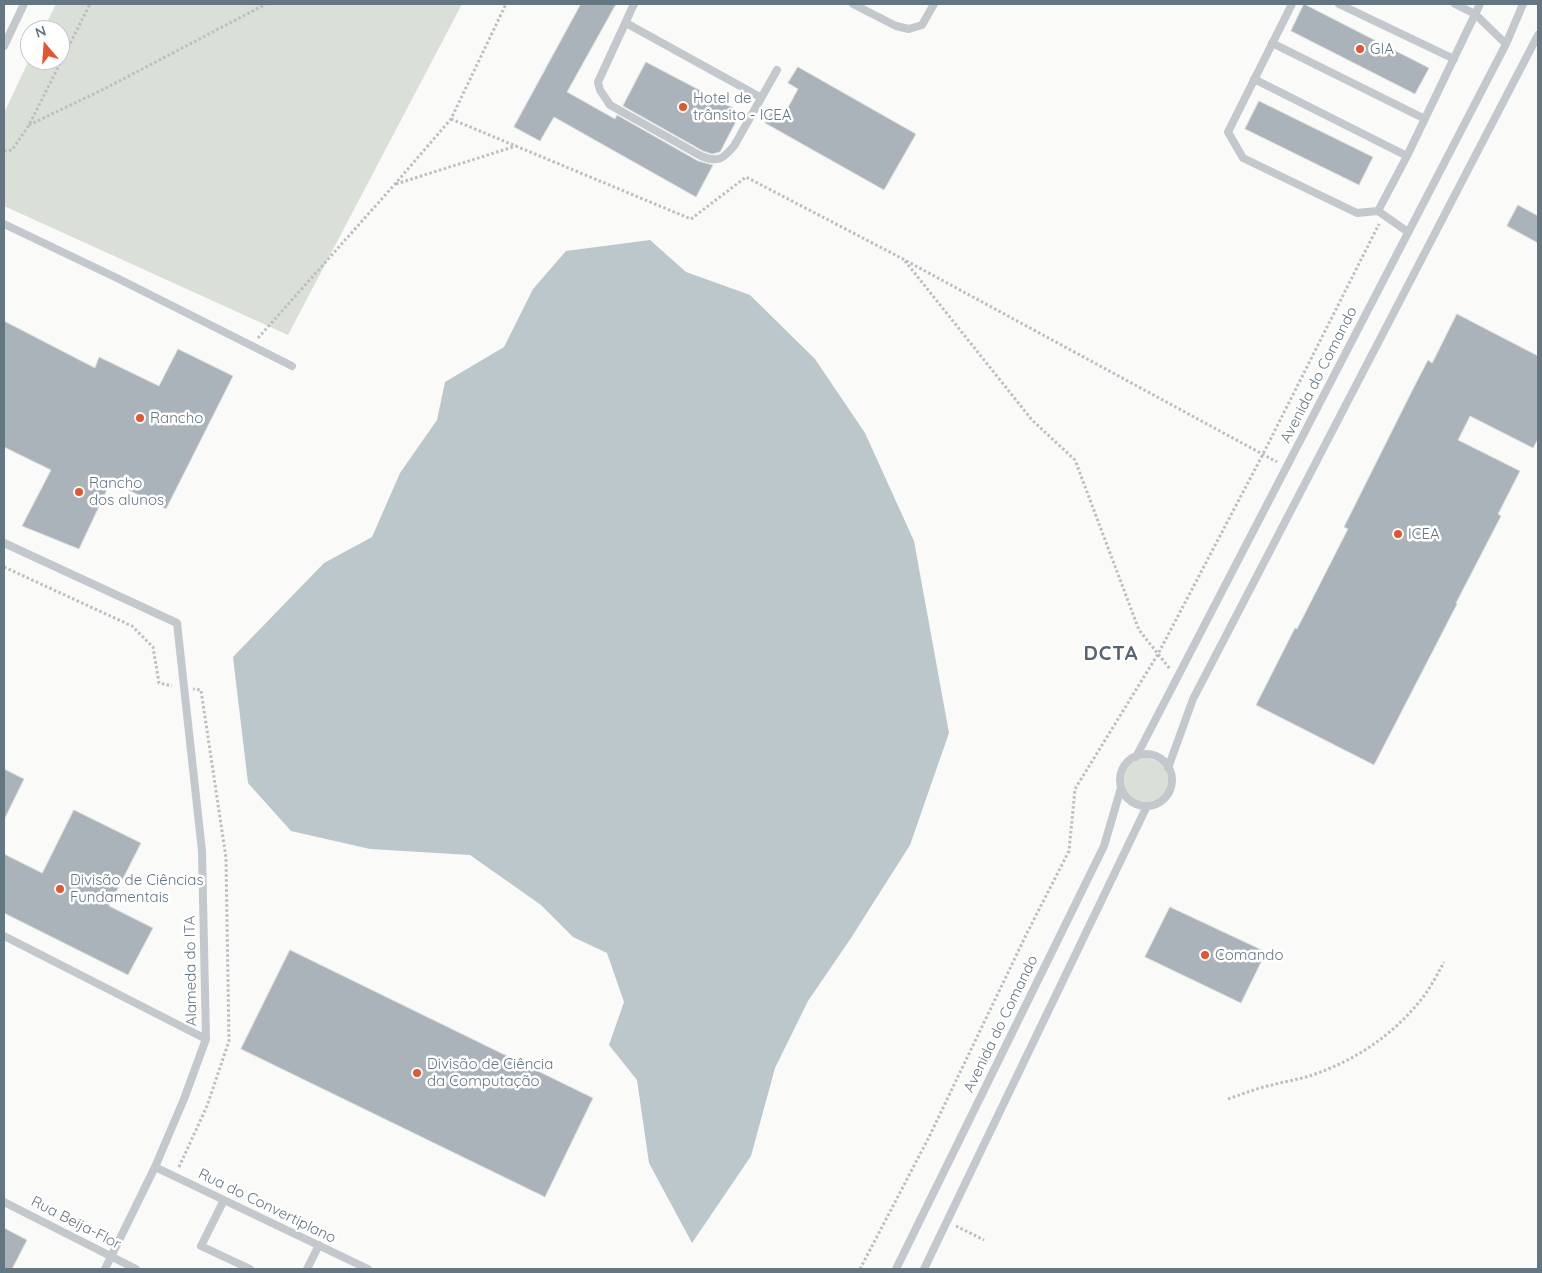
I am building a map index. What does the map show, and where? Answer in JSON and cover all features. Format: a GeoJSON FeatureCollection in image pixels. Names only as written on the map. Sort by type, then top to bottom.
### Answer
{"type":"FeatureCollection","features":[{"type":"Feature","properties":{"kind":"lane"},"geometry":{"type":"LineString","coordinates":[[4,46],[24,4]]}},
{"type":"Feature","properties":{"kind":"lane"},"geometry":{"type":"LineString","coordinates":[[634,4],[598,82],[600,90],[610,104],[709,160],[718,160],[726,156],[734,146],[760,97],[777,70]]}},
{"type":"Feature","properties":{"kind":"lane"},"geometry":{"type":"LineString","coordinates":[[853,4],[896,26],[909,29],[922,25],[934,4]]}},
{"type":"Feature","properties":{"kind":"lane"},"geometry":{"type":"LineString","coordinates":[[1292,4],[1228,132],[1243,158],[1357,213],[1381,213],[1408,232]]}},
{"type":"Feature","properties":{"kind":"lane"},"geometry":{"type":"LineString","coordinates":[[1339,4],[1454,59]]}},
{"type":"Feature","properties":{"kind":"lane"},"geometry":{"type":"LineString","coordinates":[[1455,4],[1475,14],[1506,44]]}},
{"type":"Feature","properties":{"kind":"lane"},"geometry":{"type":"LineString","coordinates":[[1381,213],[1480,4]]}},
{"type":"Feature","properties":{"kind":"lane","name":"Avenida do Comando"},"geometry":{"type":"LineString","coordinates":[[1136,756],[1506,44],[1523,4]]}},
{"type":"Feature","properties":{"kind":"lane"},"geometry":{"type":"LineString","coordinates":[[626,23],[760,97]]}},
{"type":"Feature","properties":{"kind":"lane"},"geometry":{"type":"LineString","coordinates":[[1168,768],[1193,699],[1538,35]]}},
{"type":"Feature","properties":{"kind":"lane"},"geometry":{"type":"LineString","coordinates":[[1272,42],[1425,119]]}},
{"type":"Feature","properties":{"kind":"lane"},"geometry":{"type":"LineString","coordinates":[[1254,79],[1407,156]]}},
{"type":"Feature","properties":{"kind":"lane"},"geometry":{"type":"LineString","coordinates":[[4,224],[119,279],[292,366]]}},
{"type":"Feature","properties":{"kind":"lane","name":"Alameda do ITA"},"geometry":{"type":"LineString","coordinates":[[4,543],[177,623],[202,851],[206,1039],[184,1099],[155,1167],[105,1269]]}},
{"type":"Feature","properties":{"kind":"lane"},"geometry":{"type":"LineString","coordinates":[[1150,755],[1164,762],[1168,768],[1171,775],[1170,789],[1161,801],[1147,806],[1138,805],[1131,802],[1124,795],[1121,788],[1121,773],[1129,760],[1136,756],[1150,755]]}},
{"type":"Feature","properties":{"kind":"lane","name":"Avenida do Comando"},"geometry":{"type":"LineString","coordinates":[[896,1269],[1104,846],[1121,788]]}},
{"type":"Feature","properties":{"kind":"lane"},"geometry":{"type":"LineString","coordinates":[[924,1269],[1147,806]]}},
{"type":"Feature","properties":{"kind":"lane"},"geometry":{"type":"LineString","coordinates":[[4,936],[206,1039]]}},
{"type":"Feature","properties":{"kind":"lane","name":"Rua do Convertiplano"},"geometry":{"type":"LineString","coordinates":[[155,1167],[368,1269]]}},
{"type":"Feature","properties":{"kind":"lane"},"geometry":{"type":"LineString","coordinates":[[224,1200],[201,1246],[250,1269]]}},
{"type":"Feature","properties":{"kind":"lane","name":"Rua Beija-Flor"},"geometry":{"type":"LineString","coordinates":[[4,1202],[136,1269]]}},
{"type":"Feature","properties":{"kind":"lane"},"geometry":{"type":"LineString","coordinates":[[307,1269],[319,1246]]}},
{"type":"Feature","properties":{"kind":"path"},"geometry":{"type":"LineString","coordinates":[[4,152],[12,150],[29,125],[90,4]]}},
{"type":"Feature","properties":{"kind":"path"},"geometry":{"type":"LineString","coordinates":[[29,125],[108,87],[266,4]]}},
{"type":"Feature","properties":{"kind":"path"},"geometry":{"type":"LineString","coordinates":[[250,346],[451,119],[506,4]]}},
{"type":"Feature","properties":{"kind":"path"},"geometry":{"type":"LineString","coordinates":[[451,119],[691,219],[746,177],[903,259],[1287,467]]}},
{"type":"Feature","properties":{"kind":"path"},"geometry":{"type":"LineString","coordinates":[[395,184],[516,146]]}},
{"type":"Feature","properties":{"kind":"path"},"geometry":{"type":"LineString","coordinates":[[860,1269],[928,1139],[1027,933],[1069,851],[1075,789],[1158,654],[1263,454],[1381,213]]}},
{"type":"Feature","properties":{"kind":"path"},"geometry":{"type":"LineString","coordinates":[[903,259],[1032,420],[1075,460],[1138,630],[1178,678]]}},
{"type":"Feature","properties":{"kind":"path"},"geometry":{"type":"LineString","coordinates":[[4,567],[132,626],[153,647],[159,683],[201,690],[226,858],[229,1041],[207,1106],[175,1176]]}},
{"type":"Feature","properties":{"kind":"path"},"geometry":{"type":"LineString","coordinates":[[1228,1099],[1252,1090],[1304,1077],[1333,1067],[1358,1054],[1384,1037],[1406,1017],[1421,1000],[1444,962]]}},
{"type":"Feature","properties":{"kind":"path"},"geometry":{"type":"LineString","coordinates":[[947,1221],[984,1240]]}},
{"type":"Feature","properties":{"kind":"shaded area"},"geometry":{"type":"Polygon","coordinates":[[[56,4],[462,4],[288,335],[4,206],[4,113],[24,70],[70,70],[70,20],[48,20],[56,4]]]}},
{"type":"Feature","properties":{"kind":"shaded area"},"geometry":{"type":"Polygon","coordinates":[[[650,240],[686,272],[750,295],[815,359],[865,433],[914,541],[949,733],[910,845],[851,938],[808,1001],[775,1068],[751,1156],[692,1243],[649,1163],[637,1080],[609,1045],[624,1002],[607,953],[573,937],[541,905],[470,855],[370,849],[291,831],[248,783],[233,657],[324,563],[372,537],[400,473],[437,420],[445,382],[504,347],[533,289],[566,251],[650,240]]]}},
{"type":"Feature","properties":{"kind":"shaded area"},"geometry":{"type":"Polygon","coordinates":[[[1150,758],[1162,764],[1167,772],[1167,788],[1162,796],[1154,801],[1142,802],[1130,796],[1125,788],[1124,776],[1130,764],[1138,759],[1150,758]]]}},
{"type":"Feature","properties":{"kind":"building"},"geometry":{"type":"Polygon","coordinates":[[[581,4],[616,4],[567,92],[615,119],[617,115],[698,161],[713,165],[696,197],[554,117],[540,141],[514,127],[581,4]]]}},
{"type":"Feature","properties":{"kind":"building","name":"GIA"},"geometry":{"type":"Polygon","coordinates":[[[1304,4],[1429,68],[1415,94],[1291,31],[1304,4]]]}},
{"type":"Feature","properties":{"kind":"building","name":"Hotel de trânsito - ICEA"},"geometry":{"type":"Polygon","coordinates":[[[646,62],[741,112],[720,152],[712,154],[703,151],[623,106],[646,62]]]}},
{"type":"Feature","properties":{"kind":"building"},"geometry":{"type":"Polygon","coordinates":[[[798,67],[916,134],[884,190],[765,123],[773,109],[784,115],[798,89],[788,83],[798,67]]]}},
{"type":"Feature","properties":{"kind":"building"},"geometry":{"type":"Polygon","coordinates":[[[1259,101],[1373,157],[1359,185],[1245,129],[1259,101]]]}},
{"type":"Feature","properties":{"kind":"building"},"geometry":{"type":"Polygon","coordinates":[[[1518,205],[1538,216],[1538,243],[1507,226],[1518,205]]]}},
{"type":"Feature","properties":{"kind":"building","name":"ICEA"},"geometry":{"type":"Polygon","coordinates":[[[1457,314],[1538,356],[1538,439],[1533,448],[1470,416],[1458,440],[1520,471],[1498,514],[1501,516],[1374,765],[1256,705],[1348,529],[1344,527],[1413,389],[1428,360],[1432,363],[1457,314]]]}},
{"type":"Feature","properties":{"kind":"building","name":"Rancho"},"geometry":{"type":"Polygon","coordinates":[[[4,321],[95,368],[99,357],[159,386],[178,349],[233,376],[166,509],[111,481],[79,549],[22,526],[51,470],[4,447],[4,321]]]}},
{"type":"Feature","properties":{"kind":"building"},"geometry":{"type":"Polygon","coordinates":[[[4,769],[24,779],[4,820],[4,769]]]}},
{"type":"Feature","properties":{"kind":"building","name":"Divisão de Ciências Fundamentais"},"geometry":{"type":"Polygon","coordinates":[[[74,810],[141,843],[109,906],[153,928],[128,975],[4,913],[4,854],[42,873],[74,810]]]}},
{"type":"Feature","properties":{"kind":"building","name":"Comando"},"geometry":{"type":"Polygon","coordinates":[[[1170,907],[1266,952],[1241,1003],[1145,957],[1170,907]]]}},
{"type":"Feature","properties":{"kind":"building","name":"Divisão de Ciência da Computação"},"geometry":{"type":"Polygon","coordinates":[[[290,950],[593,1098],[545,1197],[241,1049],[290,950]]]}},
{"type":"Feature","properties":{"kind":"building"},"geometry":{"type":"Polygon","coordinates":[[[4,1228],[27,1240],[12,1269],[4,1269],[4,1228]]]}},
{"type":"Feature","properties":{"kind":"place","name":"GIA"},"geometry":{"type":"Point","coordinates":[1360,49]}},
{"type":"Feature","properties":{"kind":"place","name":"Hotel de trânsito - ICEA"},"geometry":{"type":"Point","coordinates":[683,107]}},
{"type":"Feature","properties":{"kind":"place","name":"Rancho"},"geometry":{"type":"Point","coordinates":[140,418]}},
{"type":"Feature","properties":{"kind":"place","name":"Rancho dos alunos"},"geometry":{"type":"Point","coordinates":[79,492]}},
{"type":"Feature","properties":{"kind":"place","name":"ICEA"},"geometry":{"type":"Point","coordinates":[1398,534]}},
{"type":"Feature","properties":{"kind":"place","name":"Divisão de Ciências Fundamentais"},"geometry":{"type":"Point","coordinates":[60,889]}},
{"type":"Feature","properties":{"kind":"place","name":"Comando"},"geometry":{"type":"Point","coordinates":[1205,955]}},
{"type":"Feature","properties":{"kind":"place","name":"Divisão de Ciência da Computação"},"geometry":{"type":"Point","coordinates":[417,1073]}},
{"type":"Feature","properties":{"kind":"district","name":"DCTA"},"geometry":{"type":"Point","coordinates":[1111,654]}}]}
